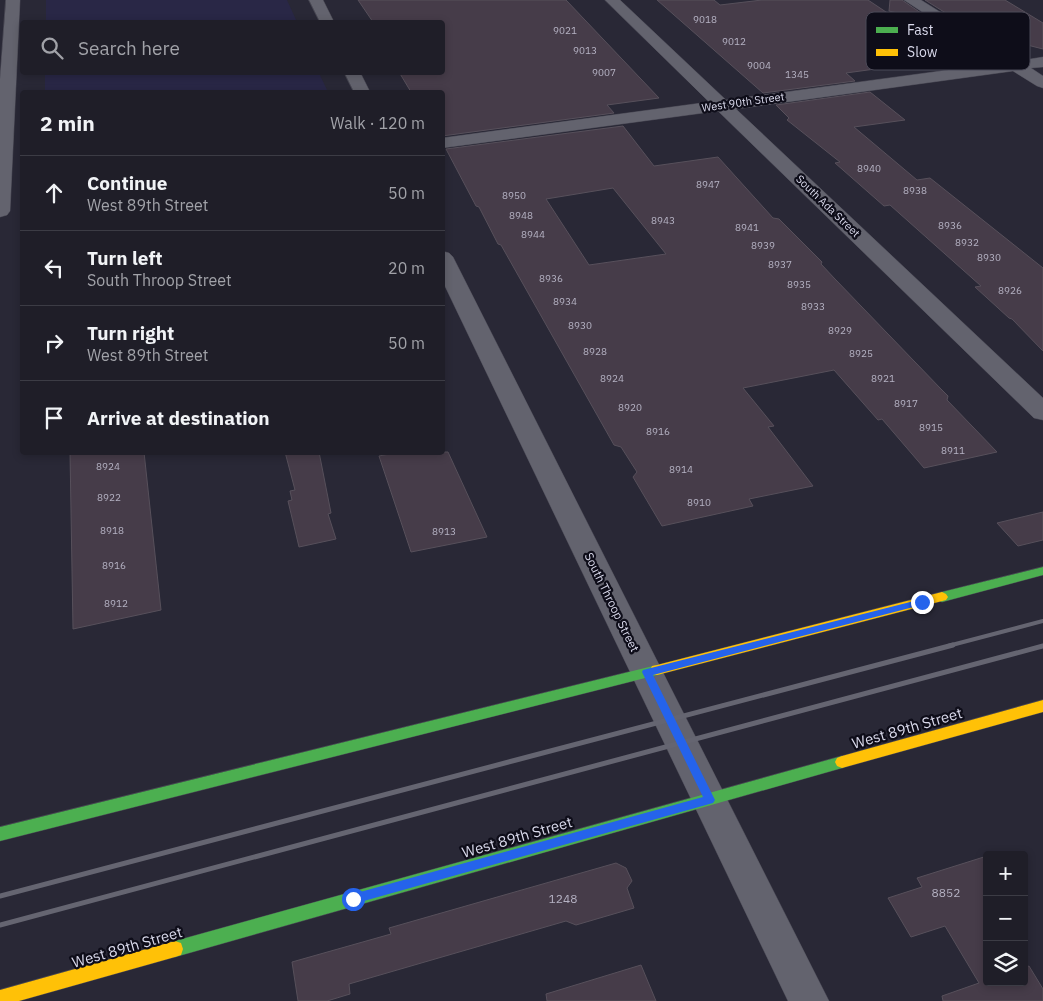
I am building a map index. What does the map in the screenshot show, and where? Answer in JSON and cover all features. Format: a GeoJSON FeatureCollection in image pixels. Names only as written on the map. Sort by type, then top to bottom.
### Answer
{"type":"FeatureCollection","features":[{"type":"Feature","properties":{"kind":"street"},"geometry":{"type":"LineString","coordinates":[[13,0],[0,205],[20,200]]}},
{"type":"Feature","properties":{"kind":"street"},"geometry":{"type":"LineString","coordinates":[[316,0],[326,20]]}},
{"type":"Feature","properties":{"kind":"street","name":"South Ada Street"},"geometry":{"type":"LineString","coordinates":[[612,0],[1043,412]]}},
{"type":"Feature","properties":{"kind":"street"},"geometry":{"type":"LineString","coordinates":[[911,0],[930,12]]}},
{"type":"Feature","properties":{"kind":"street","name":"West 90th Street"},"geometry":{"type":"LineString","coordinates":[[1030,64],[1043,62]]}},
{"type":"Feature","properties":{"kind":"street","name":"West 90th Street"},"geometry":{"type":"LineString","coordinates":[[445,143],[986,70]]}},
{"type":"Feature","properties":{"kind":"street"},"geometry":{"type":"LineString","coordinates":[[1022,70],[1043,83]]}},
{"type":"Feature","properties":{"kind":"street"},"geometry":{"type":"LineString","coordinates":[[354,75],[361,90]]}},
{"type":"Feature","properties":{"kind":"street","name":"South Throop Street"},"geometry":{"type":"LineString","coordinates":[[445,263],[809,1001]]}},
{"type":"Feature","properties":{"kind":"street"},"geometry":{"type":"LineString","coordinates":[[0,834],[1043,571]]}},
{"type":"Feature","properties":{"kind":"street","name":"West 89th Street"},"geometry":{"type":"LineString","coordinates":[[0,998],[1043,706]]}},
{"type":"Feature","properties":{"kind":"shaded area"},"geometry":{"type":"Polygon","coordinates":[[[46,0],[287,0],[296,20],[46,20],[46,0]]]}},
{"type":"Feature","properties":{"kind":"shaded area"},"geometry":{"type":"Polygon","coordinates":[[[45,75],[320,75],[327,90],[45,90],[45,75]]]}},
{"type":"Feature","properties":{"kind":"building"},"geometry":{"type":"Polygon","coordinates":[[[358,0],[566,0],[659,98],[607,105],[614,113],[445,136],[445,90],[410,90],[401,75],[445,75],[445,20],[372,20],[358,0]]]}},
{"type":"Feature","properties":{"kind":"building"},"geometry":{"type":"Polygon","coordinates":[[[657,0],[714,0],[720,5],[762,0],[868,0],[886,12],[866,12],[866,70],[868,70],[846,73],[855,81],[763,93],[657,0]]]}},
{"type":"Feature","properties":{"kind":"building"},"geometry":{"type":"Polygon","coordinates":[[[890,0],[902,0],[919,12],[893,12],[889,11],[890,0]]]}},
{"type":"Feature","properties":{"kind":"building"},"geometry":{"type":"Polygon","coordinates":[[[925,0],[1005,0],[1025,12],[944,12],[925,0]]]}},
{"type":"Feature","properties":{"kind":"building"},"geometry":{"type":"Polygon","coordinates":[[[1030,15],[1043,23],[1043,49],[1030,46],[1030,15]]]}},
{"type":"Feature","properties":{"kind":"building"},"geometry":{"type":"Polygon","coordinates":[[[870,92],[905,120],[854,127],[917,180],[930,178],[1043,268],[1043,351],[1012,319],[975,287],[981,286],[890,205],[884,206],[835,163],[840,162],[787,120],[789,118],[776,105],[870,92]]]}},
{"type":"Feature","properties":{"kind":"building"},"geometry":{"type":"Polygon","coordinates":[[[623,126],[654,166],[718,157],[773,218],[779,219],[822,262],[821,264],[948,396],[947,400],[997,452],[924,468],[882,419],[878,420],[834,370],[743,388],[774,426],[768,427],[813,486],[749,499],[753,506],[662,526],[633,477],[637,472],[621,447],[614,445],[501,245],[498,244],[479,207],[476,206],[446,149],[623,126]],[[613,188],[546,199],[589,265],[666,254],[613,188]]]}},
{"type":"Feature","properties":{"kind":"building"},"geometry":{"type":"Polygon","coordinates":[[[445,452],[448,452],[487,537],[411,552],[379,456],[445,455],[445,452]]]}},
{"type":"Feature","properties":{"kind":"building"},"geometry":{"type":"Polygon","coordinates":[[[70,455],[144,455],[161,610],[73,629],[70,455]]]}},
{"type":"Feature","properties":{"kind":"building"},"geometry":{"type":"Polygon","coordinates":[[[286,455],[320,455],[331,513],[328,514],[336,539],[299,547],[288,501],[292,500],[290,491],[295,490],[286,455]]]}},
{"type":"Feature","properties":{"kind":"building"},"geometry":{"type":"Polygon","coordinates":[[[1043,512],[1043,540],[1018,546],[997,523],[1043,512]]]}},
{"type":"Feature","properties":{"kind":"building"},"geometry":{"type":"Polygon","coordinates":[[[983,857],[983,986],[1028,986],[1029,966],[1043,989],[1043,1001],[943,1001],[942,996],[979,983],[945,926],[911,937],[888,898],[922,887],[917,878],[983,857]]]}},
{"type":"Feature","properties":{"kind":"building"},"geometry":{"type":"Polygon","coordinates":[[[616,863],[626,868],[632,881],[627,888],[634,908],[576,925],[566,921],[349,984],[350,994],[327,1001],[298,1001],[292,962],[391,934],[389,928],[616,863]]]}},
{"type":"Feature","properties":{"kind":"building"},"geometry":{"type":"Polygon","coordinates":[[[641,965],[656,1001],[547,1001],[546,994],[641,965]]]}},
{"type":"Feature","properties":{"kind":"railway"},"geometry":{"type":"LineString","coordinates":[[948,646],[1043,621]]}},
{"type":"Feature","properties":{"kind":"railway"},"geometry":{"type":"LineString","coordinates":[[0,896],[953,645]]}},
{"type":"Feature","properties":{"kind":"railway"},"geometry":{"type":"LineString","coordinates":[[0,925],[1043,646]]}},
{"type":"Feature","properties":{"kind":"traffic: fast"},"geometry":{"type":"LineString","coordinates":[[942,597],[1043,571]]}},
{"type":"Feature","properties":{"kind":"traffic: fast"},"geometry":{"type":"LineString","coordinates":[[0,834],[657,670]]}},
{"type":"Feature","properties":{"kind":"traffic: fast"},"geometry":{"type":"LineString","coordinates":[[175,949],[842,762]]}},
{"type":"Feature","properties":{"kind":"traffic: slow"},"geometry":{"type":"LineString","coordinates":[[657,670],[942,597]]}},
{"type":"Feature","properties":{"kind":"traffic: slow"},"geometry":{"type":"LineString","coordinates":[[842,762],[1043,706]]}},
{"type":"Feature","properties":{"kind":"traffic: slow"},"geometry":{"type":"LineString","coordinates":[[0,998],[175,949]]}},
{"type":"Feature","properties":{"kind":"route"},"geometry":{"type":"LineString","coordinates":[[353,899],[709,800],[647,672],[922,602]]}}]}
